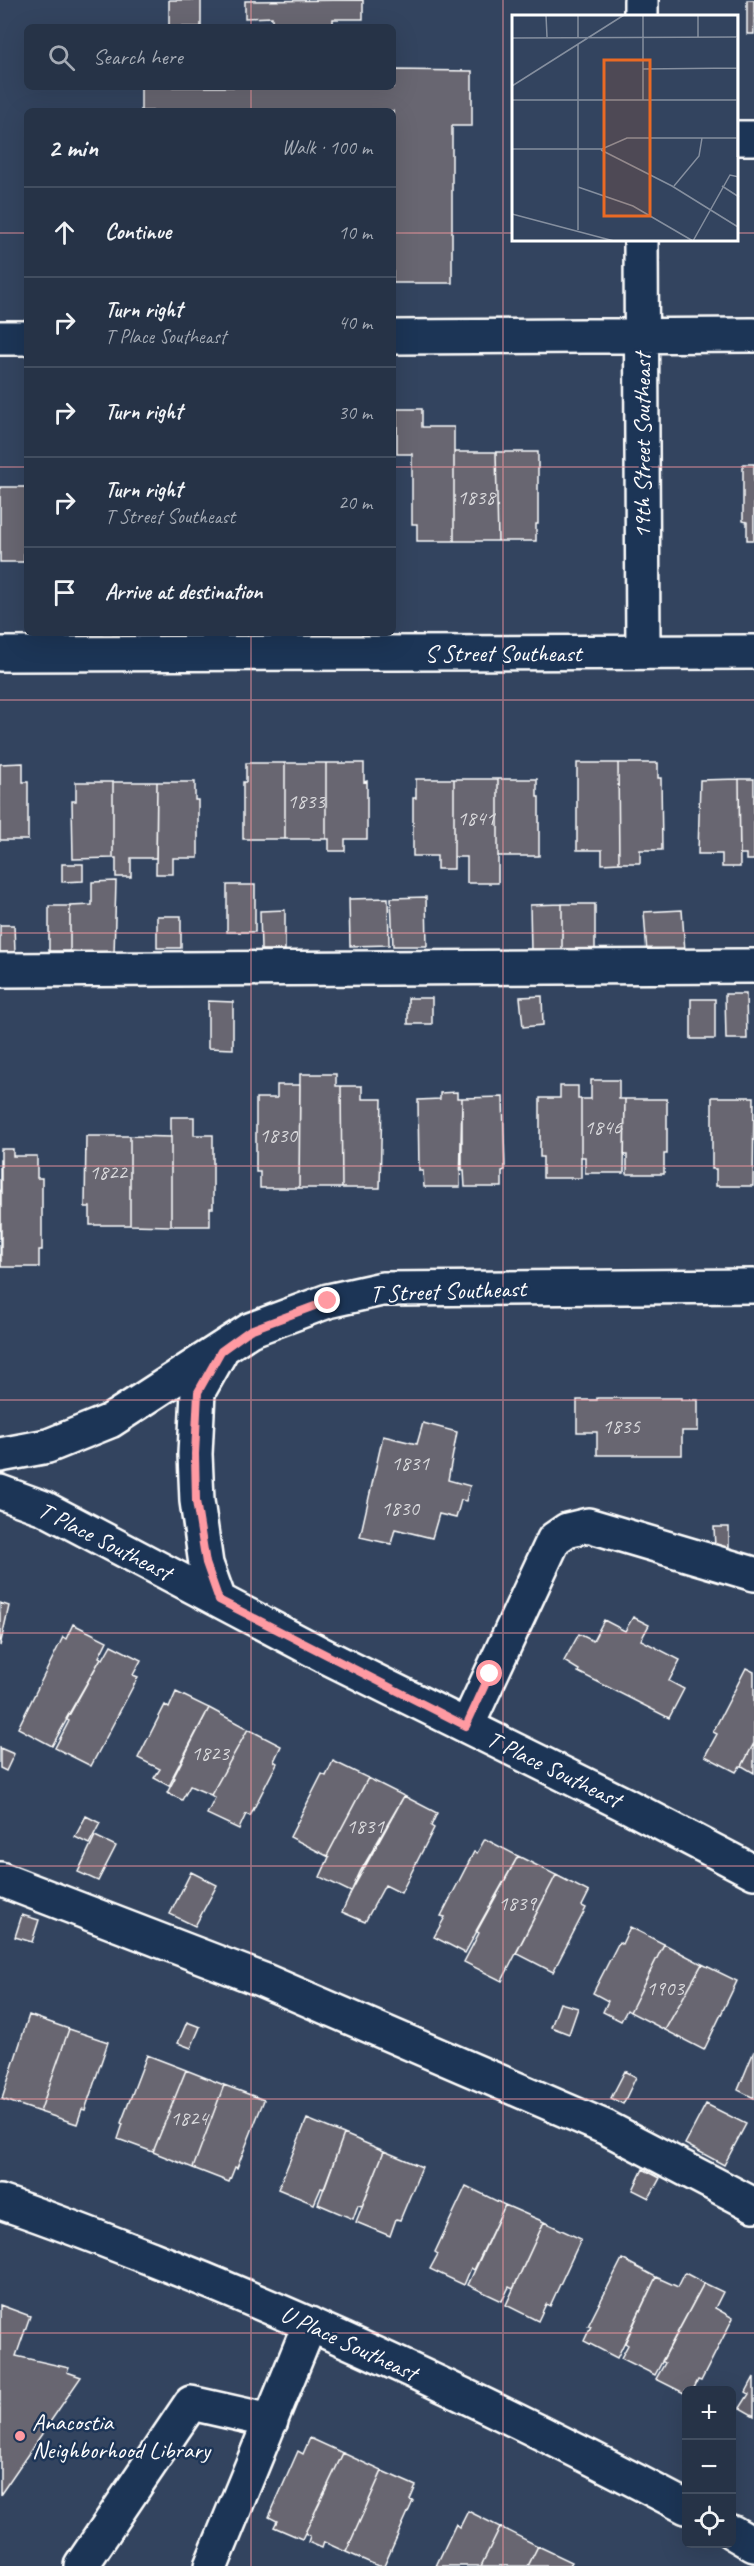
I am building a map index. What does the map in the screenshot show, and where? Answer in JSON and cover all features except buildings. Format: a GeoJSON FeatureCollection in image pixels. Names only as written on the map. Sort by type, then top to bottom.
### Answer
{"type":"FeatureCollection","features":[{"type":"Feature","properties":{"kind":"street","name":"19th Street Southeast"},"geometry":{"type":"LineString","coordinates":[[641,242],[643,652]]}},
{"type":"Feature","properties":{"kind":"street"},"geometry":{"type":"LineString","coordinates":[[396,337],[754,335]]}},
{"type":"Feature","properties":{"kind":"street"},"geometry":{"type":"LineString","coordinates":[[0,338],[24,338]]}},
{"type":"Feature","properties":{"kind":"street","name":"S Street Southeast"},"geometry":{"type":"LineString","coordinates":[[0,654],[754,652]]}},
{"type":"Feature","properties":{"kind":"street"},"geometry":{"type":"LineString","coordinates":[[0,970],[754,966]]}},
{"type":"Feature","properties":{"kind":"street","name":"T Street Southeast"},"geometry":{"type":"LineString","coordinates":[[0,1455],[48,1446],[110,1421],[221,1351],[250,1330],[328,1301],[382,1288],[754,1286]]}},
{"type":"Feature","properties":{"kind":"street"},"geometry":{"type":"LineString","coordinates":[[219,1600],[206,1563],[196,1501],[195,1454],[198,1392],[221,1351]]}},
{"type":"Feature","properties":{"kind":"street","name":"T Place Southeast"},"geometry":{"type":"LineString","coordinates":[[0,1492],[44,1508],[466,1726],[626,1804],[754,1872]]}},
{"type":"Feature","properties":{"kind":"street"},"geometry":{"type":"LineString","coordinates":[[466,1726],[554,1539],[567,1530],[588,1525],[754,1574]]}},
{"type":"Feature","properties":{"kind":"street"},"geometry":{"type":"LineString","coordinates":[[0,1879],[263,1980],[607,2128],[754,2205]]}},
{"type":"Feature","properties":{"kind":"street","name":"U Place Southeast"},"geometry":{"type":"LineString","coordinates":[[0,2202],[183,2271],[310,2324],[478,2401],[682,2505]]}},
{"type":"Feature","properties":{"kind":"street"},"geometry":{"type":"LineString","coordinates":[[211,2566],[310,2324]]}},
{"type":"Feature","properties":{"kind":"street"},"geometry":{"type":"LineString","coordinates":[[81,2566],[191,2403],[271,2421]]}},
{"type":"Feature","properties":{"kind":"street"},"geometry":{"type":"LineString","coordinates":[[736,2534],[754,2545]]}},
{"type":"Feature","properties":{"kind":"place","name":"Anacostia Neighborhood Library"},"geometry":{"type":"Point","coordinates":[20,2436]}},
{"type":"Feature","properties":{"kind":"route"},"geometry":{"type":"LineString","coordinates":[[328,1301],[250,1330],[221,1351],[198,1392],[195,1454],[196,1501],[206,1563],[219,1600],[466,1726],[490,1674]]}}]}
